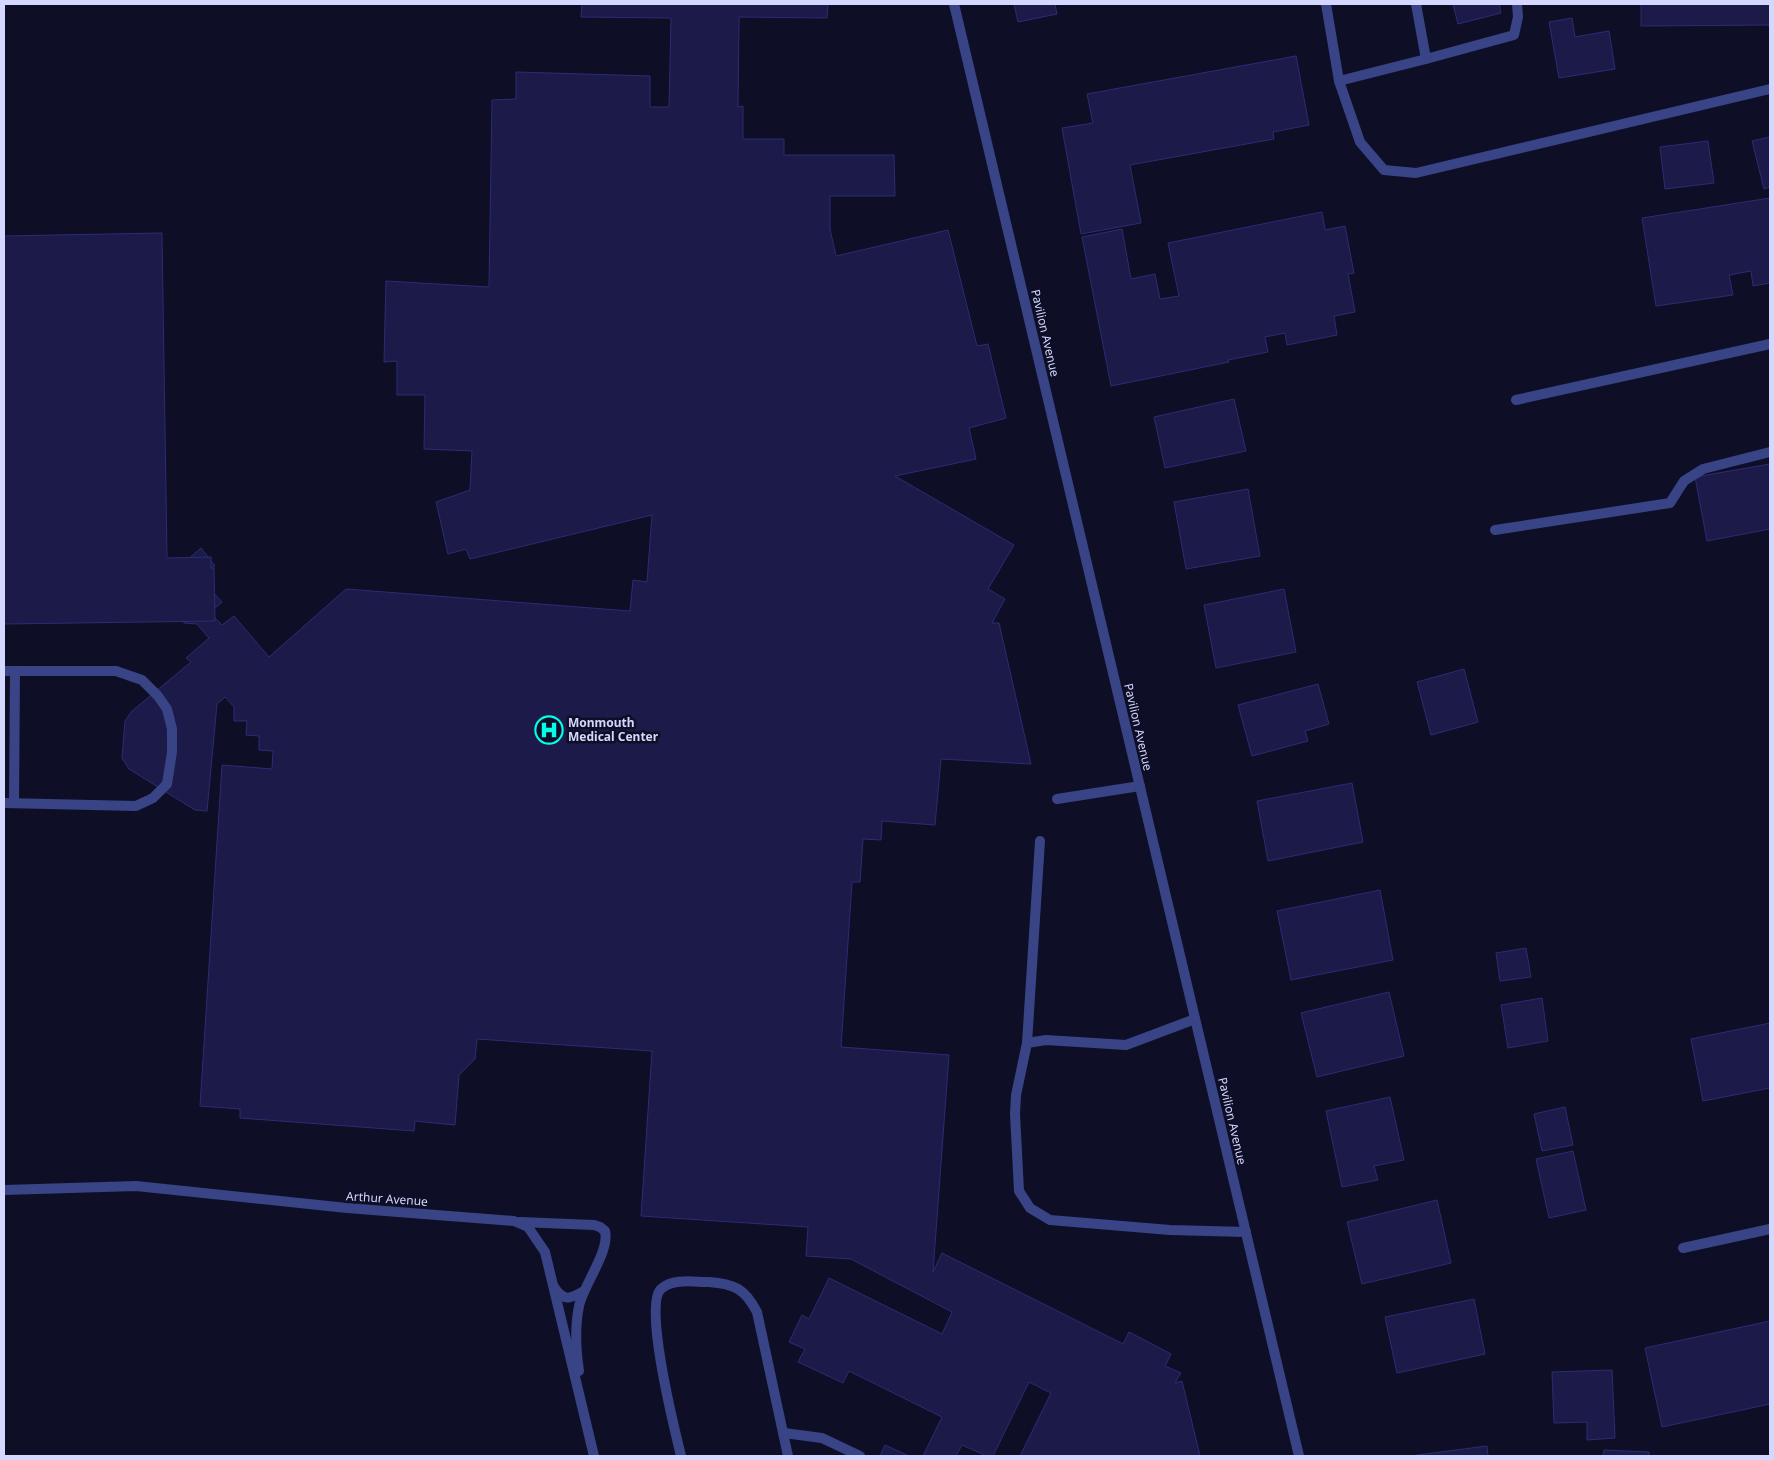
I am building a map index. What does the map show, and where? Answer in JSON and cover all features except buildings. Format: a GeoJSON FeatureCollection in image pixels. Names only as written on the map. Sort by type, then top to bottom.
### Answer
{"type":"FeatureCollection","features":[{"type":"Feature","properties":{"kind":"street","name":"Pavilion Avenue"},"geometry":{"type":"LineString","coordinates":[[954,4],[1299,1456]]}},
{"type":"Feature","properties":{"kind":"street"},"geometry":{"type":"LineString","coordinates":[[1326,4],[1339,81],[1360,142],[1384,170],[1416,173],[1770,89]]}},
{"type":"Feature","properties":{"kind":"street"},"geometry":{"type":"LineString","coordinates":[[1416,4],[1426,59]]}},
{"type":"Feature","properties":{"kind":"street"},"geometry":{"type":"LineString","coordinates":[[1339,81],[1514,35],[1518,17],[1517,4]]}},
{"type":"Feature","properties":{"kind":"street"},"geometry":{"type":"LineString","coordinates":[[1516,400],[1770,344]]}},
{"type":"Feature","properties":{"kind":"street"},"geometry":{"type":"LineString","coordinates":[[1495,530],[1670,503],[1684,481],[1703,469],[1770,452]]}},
{"type":"Feature","properties":{"kind":"street"},"geometry":{"type":"LineString","coordinates":[[4,671],[15,671],[116,671],[142,680],[158,696],[167,709],[172,729],[172,752],[167,784],[153,798],[136,806],[9,803],[15,671]]}},
{"type":"Feature","properties":{"kind":"street"},"geometry":{"type":"LineString","coordinates":[[1057,800],[1140,786]]}},
{"type":"Feature","properties":{"kind":"street"},"geometry":{"type":"LineString","coordinates":[[1040,841],[1027,1043],[1016,1095],[1015,1114],[1020,1191],[1030,1208],[1050,1220],[1170,1230],[1246,1232]]}},
{"type":"Feature","properties":{"kind":"street"},"geometry":{"type":"LineString","coordinates":[[1027,1043],[1046,1040],[1126,1045],[1195,1019]]}},
{"type":"Feature","properties":{"kind":"street","name":"Arthur Avenue"},"geometry":{"type":"LineString","coordinates":[[4,1190],[136,1186],[337,1207],[514,1221],[528,1227],[545,1252],[594,1456]]}},
{"type":"Feature","properties":{"kind":"street"},"geometry":{"type":"LineString","coordinates":[[514,1221],[594,1225],[605,1231],[606,1242],[584,1291],[579,1306],[577,1324],[578,1361],[589,1437]]}},
{"type":"Feature","properties":{"kind":"street"},"geometry":{"type":"LineString","coordinates":[[1682,1248],[1770,1229]]}},
{"type":"Feature","properties":{"kind":"street"},"geometry":{"type":"LineString","coordinates":[[681,1456],[664,1384],[657,1340],[655,1302],[659,1290],[668,1284],[682,1281],[716,1283],[737,1288],[750,1298],[756,1312],[788,1456]]}},
{"type":"Feature","properties":{"kind":"street"},"geometry":{"type":"LineString","coordinates":[[553,1285],[558,1294],[568,1298],[574,1298],[584,1291]]}},
{"type":"Feature","properties":{"kind":"street"},"geometry":{"type":"LineString","coordinates":[[784,1433],[822,1438],[860,1456]]}},
{"type":"Feature","properties":{"kind":"place","name":"Monmouth Medical Center"},"geometry":{"type":"Point","coordinates":[549,730]}}]}
